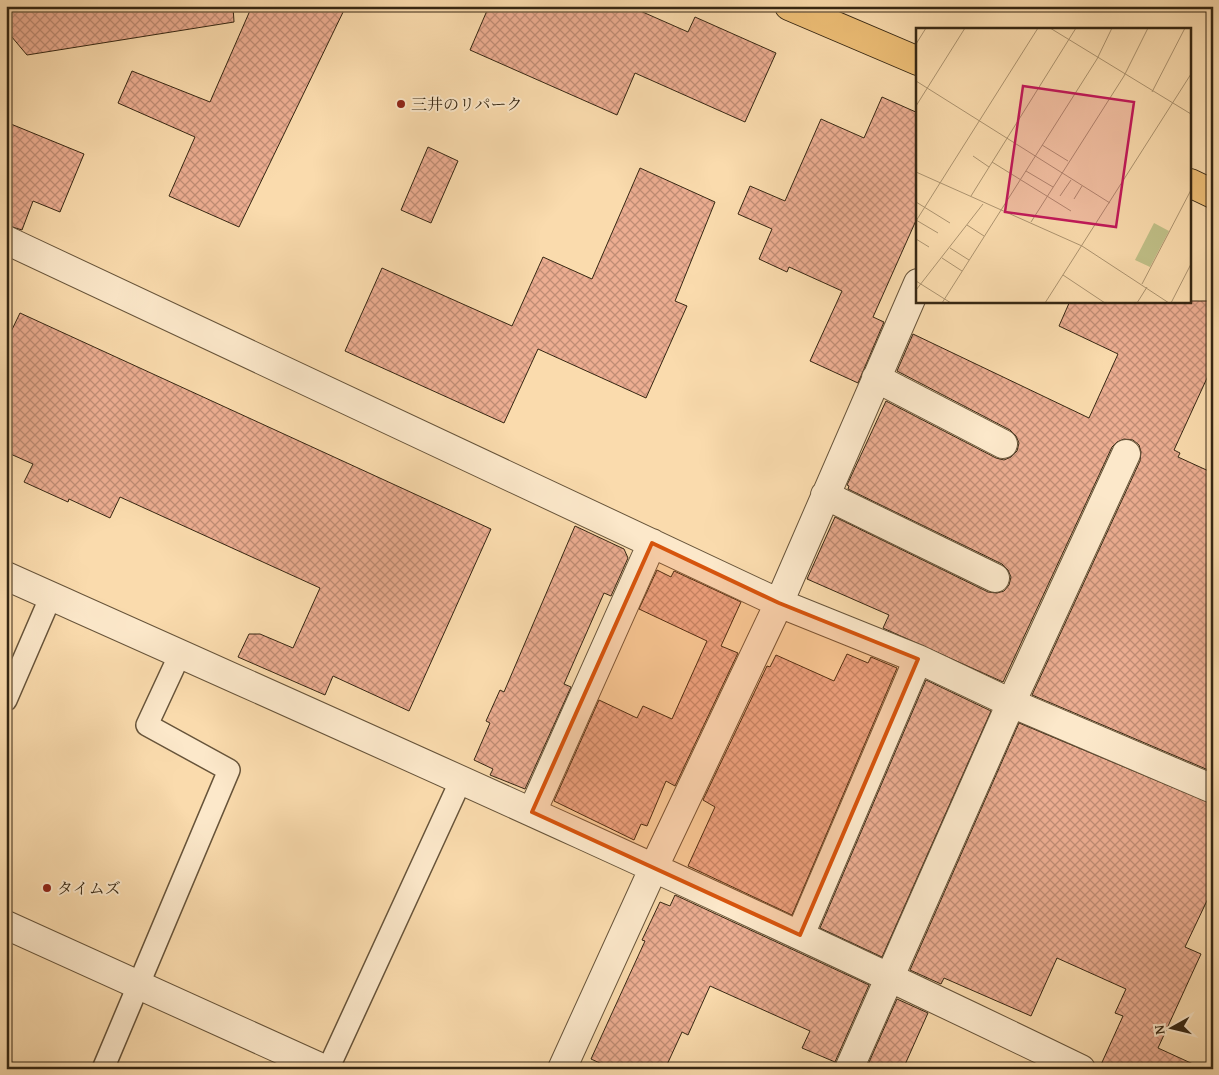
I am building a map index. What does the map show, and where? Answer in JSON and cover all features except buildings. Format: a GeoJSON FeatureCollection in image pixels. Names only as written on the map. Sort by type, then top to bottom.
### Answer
{"type":"FeatureCollection","features":[{"type":"Feature","properties":{"kind":"main road"},"geometry":{"type":"LineString","coordinates":[[789,6],[916,60]]}},
{"type":"Feature","properties":{"kind":"main road"},"geometry":{"type":"LineString","coordinates":[[1192,184],[1213,194]]}},
{"type":"Feature","properties":{"kind":"street"},"geometry":{"type":"LineString","coordinates":[[6,240],[779,602],[918,659],[1011,703],[1213,788]]}},
{"type":"Feature","properties":{"kind":"street"},"geometry":{"type":"LineString","coordinates":[[562,1069],[654,867],[779,602],[916,288]]}},
{"type":"Feature","properties":{"kind":"street"},"geometry":{"type":"LineString","coordinates":[[876,378],[1002,444]]}},
{"type":"Feature","properties":{"kind":"street"},"geometry":{"type":"LineString","coordinates":[[849,1069],[1011,703],[1126,454]]}},
{"type":"Feature","properties":{"kind":"street"},"geometry":{"type":"LineString","coordinates":[[825,495],[995,578]]}},
{"type":"Feature","properties":{"kind":"street"},"geometry":{"type":"LineString","coordinates":[[532,812],[652,543]]}},
{"type":"Feature","properties":{"kind":"street"},"geometry":{"type":"LineString","coordinates":[[6,576],[654,867],[890,976],[1081,1069]]}},
{"type":"Feature","properties":{"kind":"street"},"geometry":{"type":"LineString","coordinates":[[800,935],[918,659]]}},
{"type":"Feature","properties":{"kind":"street"},"geometry":{"type":"LineString","coordinates":[[6,925],[317,1067]]}},
{"type":"Feature","properties":{"kind":"lane"},"geometry":{"type":"LineString","coordinates":[[6,700],[51,596]]}},
{"type":"Feature","properties":{"kind":"lane"},"geometry":{"type":"LineString","coordinates":[[103,1069],[229,770],[147,726],[180,654]]}},
{"type":"Feature","properties":{"kind":"lane"},"geometry":{"type":"LineString","coordinates":[[317,1067],[461,780]]}},
{"type":"Feature","properties":{"kind":"highlighted area"},"geometry":{"type":"Polygon","coordinates":[[[652,543],[779,603],[918,659],[800,935],[532,812],[652,543]]]}},
{"type":"Feature","properties":{"kind":"place","name":"三井のリパーク"},"geometry":{"type":"Point","coordinates":[401,104]}},
{"type":"Feature","properties":{"kind":"place","name":"タイムズ"},"geometry":{"type":"Point","coordinates":[47,888]}}]}
